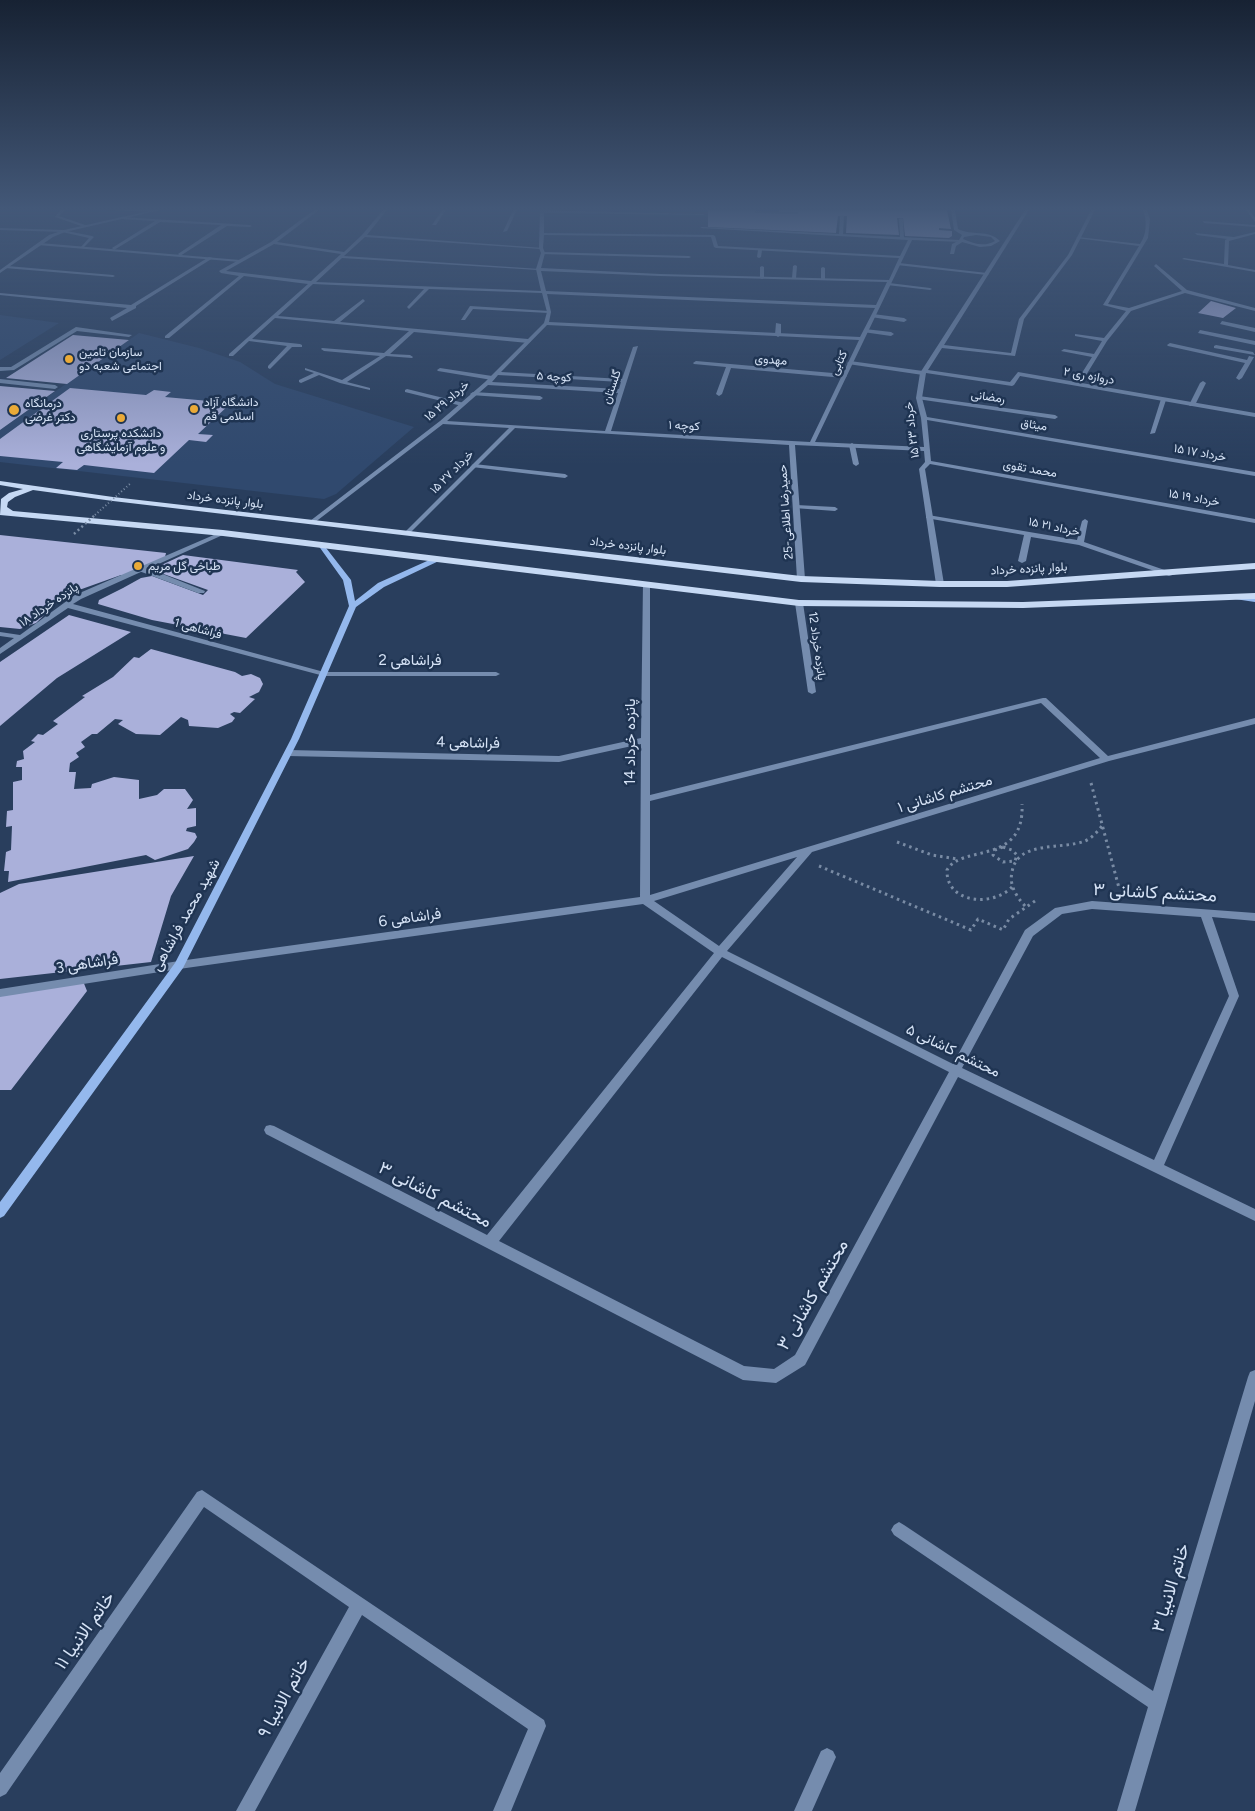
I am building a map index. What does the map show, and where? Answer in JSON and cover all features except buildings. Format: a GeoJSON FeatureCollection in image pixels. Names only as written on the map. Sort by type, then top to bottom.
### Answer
{"type":"FeatureCollection","features":[{"type":"Feature","properties":{"kind":"main road","name":"بلوار پانزده خرداد"},"geometry":{"type":"LineString","coordinates":[[0,483],[113,499],[801,579],[940,584],[1007,584],[1172,574],[1255,566]]}},
{"type":"Feature","properties":{"kind":"main road"},"geometry":{"type":"LineString","coordinates":[[11,513],[3,508],[4,501],[12,494],[42,488]]}},
{"type":"Feature","properties":{"kind":"main road"},"geometry":{"type":"LineString","coordinates":[[0,512],[223,533],[800,603],[1024,605],[1230,595],[1255,596]]}},
{"type":"Feature","properties":{"kind":"main road"},"geometry":{"type":"LineString","coordinates":[[321,545],[347,580],[353,606],[382,585],[439,559]]}},
{"type":"Feature","properties":{"kind":"main road"},"geometry":{"type":"LineString","coordinates":[[1230,595],[1255,600]]}},
{"type":"Feature","properties":{"kind":"main road","name":"شهید محمد فراشاهی"},"geometry":{"type":"LineString","coordinates":[[0,1212],[179,965],[288,752],[353,606]]}},
{"type":"Feature","properties":{"kind":"street"},"geometry":{"type":"LineString","coordinates":[[5,295],[134,307]]}},
{"type":"Feature","properties":{"kind":"street"},"geometry":{"type":"LineString","coordinates":[[112,319],[154,295]]}},
{"type":"Feature","properties":{"kind":"street"},"geometry":{"type":"LineString","coordinates":[[167,336],[219,295]]}},
{"type":"Feature","properties":{"kind":"street"},"geometry":{"type":"LineString","coordinates":[[231,355],[300,295]]}},
{"type":"Feature","properties":{"kind":"street"},"geometry":{"type":"LineString","coordinates":[[409,308],[421,295]]}},
{"type":"Feature","properties":{"kind":"street"},"geometry":{"type":"LineString","coordinates":[[463,319],[472,307],[549,312],[543,295]]}},
{"type":"Feature","properties":{"kind":"street"},"geometry":{"type":"LineString","coordinates":[[605,295],[877,307]]}},
{"type":"Feature","properties":{"kind":"street","name":"کتابی"},"geometry":{"type":"LineString","coordinates":[[812,443],[883,295]]}},
{"type":"Feature","properties":{"kind":"street","name":"۱۵ خرداد ۲۳"},"geometry":{"type":"LineString","coordinates":[[940,584],[922,469],[928,462],[925,449],[924,418],[919,398],[924,372],[974,295]]}},
{"type":"Feature","properties":{"kind":"street"},"geometry":{"type":"LineString","coordinates":[[942,346],[1013,355],[1022,319],[1040,295]]}},
{"type":"Feature","properties":{"kind":"street"},"geometry":{"type":"LineString","coordinates":[[1111,295],[1105,305],[1129,310],[1175,295]]}},
{"type":"Feature","properties":{"kind":"street"},"geometry":{"type":"LineString","coordinates":[[1198,295],[1255,310]]}},
{"type":"Feature","properties":{"kind":"street"},"geometry":{"type":"LineString","coordinates":[[336,322],[363,300]]}},
{"type":"Feature","properties":{"kind":"street"},"geometry":{"type":"LineString","coordinates":[[1078,384],[1105,340],[1129,310]]}},
{"type":"Feature","properties":{"kind":"street","name":"۱۵ خرداد ۲۹"},"geometry":{"type":"LineString","coordinates":[[312,522],[442,422],[487,383],[546,323],[549,312]]}},
{"type":"Feature","properties":{"kind":"street"},"geometry":{"type":"LineString","coordinates":[[873,316],[904,320]]}},
{"type":"Feature","properties":{"kind":"street"},"geometry":{"type":"LineString","coordinates":[[276,317],[528,341]]}},
{"type":"Feature","properties":{"kind":"street"},"geometry":{"type":"LineString","coordinates":[[546,323],[861,339]]}},
{"type":"Feature","properties":{"kind":"street"},"geometry":{"type":"LineString","coordinates":[[1222,323],[1255,330]]}},
{"type":"Feature","properties":{"kind":"street"},"geometry":{"type":"LineString","coordinates":[[778,324],[778,335]]}},
{"type":"Feature","properties":{"kind":"street"},"geometry":{"type":"LineString","coordinates":[[0,369],[12,369],[76,329],[129,336]]}},
{"type":"Feature","properties":{"kind":"street"},"geometry":{"type":"LineString","coordinates":[[342,382],[364,371],[388,354],[413,330]]}},
{"type":"Feature","properties":{"kind":"street"},"geometry":{"type":"LineString","coordinates":[[865,331],[892,334]]}},
{"type":"Feature","properties":{"kind":"street"},"geometry":{"type":"LineString","coordinates":[[1200,332],[1255,343]]}},
{"type":"Feature","properties":{"kind":"street"},"geometry":{"type":"LineString","coordinates":[[1077,335],[1105,340]]}},
{"type":"Feature","properties":{"kind":"street"},"geometry":{"type":"LineString","coordinates":[[250,340],[300,346]]}},
{"type":"Feature","properties":{"kind":"street"},"geometry":{"type":"LineString","coordinates":[[270,367],[292,345]]}},
{"type":"Feature","properties":{"kind":"street"},"geometry":{"type":"LineString","coordinates":[[1170,345],[1249,362]]}},
{"type":"Feature","properties":{"kind":"street","name":"گلستان"},"geometry":{"type":"LineString","coordinates":[[607,433],[636,347]]}},
{"type":"Feature","properties":{"kind":"street"},"geometry":{"type":"LineString","coordinates":[[1216,347],[1254,352],[1246,372],[1240,378]]}},
{"type":"Feature","properties":{"kind":"street"},"geometry":{"type":"LineString","coordinates":[[324,349],[410,357]]}},
{"type":"Feature","properties":{"kind":"street"},"geometry":{"type":"LineString","coordinates":[[1064,351],[1095,356]]}},
{"type":"Feature","properties":{"kind":"street","name":"مهدوی"},"geometry":{"type":"LineString","coordinates":[[696,363],[844,376]]}},
{"type":"Feature","properties":{"kind":"street"},"geometry":{"type":"LineString","coordinates":[[850,363],[924,372]]}},
{"type":"Feature","properties":{"kind":"street"},"geometry":{"type":"LineString","coordinates":[[719,394],[729,366]]}},
{"type":"Feature","properties":{"kind":"street"},"geometry":{"type":"LineString","coordinates":[[307,369],[368,389]]}},
{"type":"Feature","properties":{"kind":"street"},"geometry":{"type":"LineString","coordinates":[[440,370],[492,378]]}},
{"type":"Feature","properties":{"kind":"street","name":"دروازه ری ۲"},"geometry":{"type":"LineString","coordinates":[[924,372],[1012,384],[1018,374],[1255,415]]}},
{"type":"Feature","properties":{"kind":"street"},"geometry":{"type":"LineString","coordinates":[[301,381],[319,373]]}},
{"type":"Feature","properties":{"kind":"street","name":"کوچه ۵"},"geometry":{"type":"LineString","coordinates":[[497,373],[624,381]]}},
{"type":"Feature","properties":{"kind":"street"},"geometry":{"type":"LineString","coordinates":[[0,381],[55,387]]}},
{"type":"Feature","properties":{"kind":"street","name":"کوچه ۵"},"geometry":{"type":"LineString","coordinates":[[487,383],[621,391]]}},
{"type":"Feature","properties":{"kind":"street"},"geometry":{"type":"LineString","coordinates":[[1192,405],[1203,383]]}},
{"type":"Feature","properties":{"kind":"street"},"geometry":{"type":"LineString","coordinates":[[407,391],[462,404]]}},
{"type":"Feature","properties":{"kind":"street"},"geometry":{"type":"LineString","coordinates":[[473,394],[540,398]]}},
{"type":"Feature","properties":{"kind":"street","name":"رمضانی"},"geometry":{"type":"LineString","coordinates":[[919,398],[1055,417]]}},
{"type":"Feature","properties":{"kind":"street"},"geometry":{"type":"LineString","coordinates":[[1152,432],[1163,400]]}},
{"type":"Feature","properties":{"kind":"street","name":"میثاق"},"geometry":{"type":"LineString","coordinates":[[924,418],[1141,455]]}},
{"type":"Feature","properties":{"kind":"street","name":"کوچه ۱"},"geometry":{"type":"LineString","coordinates":[[442,422],[607,433],[925,449]]}},
{"type":"Feature","properties":{"kind":"street","name":"۱۵ خرداد ۲۷"},"geometry":{"type":"LineString","coordinates":[[407,533],[512,427]]}},
{"type":"Feature","properties":{"kind":"street","name":"حمیدرضا اطلاعی-25"},"geometry":{"type":"LineString","coordinates":[[792,442],[801,579]]}},
{"type":"Feature","properties":{"kind":"street"},"geometry":{"type":"LineString","coordinates":[[852,445],[856,464]]}},
{"type":"Feature","properties":{"kind":"street","name":"۱۵ خرداد ۱۷"},"geometry":{"type":"LineString","coordinates":[[1141,455],[1255,474]]}},
{"type":"Feature","properties":{"kind":"street","name":"محمد تقوی"},"geometry":{"type":"LineString","coordinates":[[928,462],[1128,498]]}},
{"type":"Feature","properties":{"kind":"street"},"geometry":{"type":"LineString","coordinates":[[474,466],[565,476]]}},
{"type":"Feature","properties":{"kind":"street","name":"۱۵ خرداد ۱۹"},"geometry":{"type":"LineString","coordinates":[[1128,498],[1255,521]]}},
{"type":"Feature","properties":{"kind":"street"},"geometry":{"type":"LineString","coordinates":[[796,507],[835,509]]}},
{"type":"Feature","properties":{"kind":"street","name":"۱۵ خرداد ۲۱"},"geometry":{"type":"LineString","coordinates":[[928,517],[1080,543],[1172,574]]}},
{"type":"Feature","properties":{"kind":"street"},"geometry":{"type":"LineString","coordinates":[[1080,543],[1085,521]]}},
{"type":"Feature","properties":{"kind":"street","name":"پانزده خرداد ۱۸"},"geometry":{"type":"LineString","coordinates":[[0,652],[78,597],[223,533]]}},
{"type":"Feature","properties":{"kind":"street"},"geometry":{"type":"LineString","coordinates":[[1022,561],[1028,533]]}},
{"type":"Feature","properties":{"kind":"street"},"geometry":{"type":"LineString","coordinates":[[142,569],[201,591]]}},
{"type":"Feature","properties":{"kind":"street","name":"پانزده خرداد 14"},"geometry":{"type":"LineString","coordinates":[[645,900],[646,584]]}},
{"type":"Feature","properties":{"kind":"street","name":"پانزده خرداد 12"},"geometry":{"type":"LineString","coordinates":[[800,603],[812,692]]}},
{"type":"Feature","properties":{"kind":"street","name":"فراشاهی 1"},"geometry":{"type":"LineString","coordinates":[[67,605],[324,674]]}},
{"type":"Feature","properties":{"kind":"street"},"geometry":{"type":"LineString","coordinates":[[0,634],[22,637]]}},
{"type":"Feature","properties":{"kind":"street","name":"فراشاهی 2"},"geometry":{"type":"LineString","coordinates":[[324,674],[496,674]]}},
{"type":"Feature","properties":{"kind":"street"},"geometry":{"type":"LineString","coordinates":[[645,799],[1043,700],[1106,759]]}},
{"type":"Feature","properties":{"kind":"street","name":"محتشم کاشانی ۱"},"geometry":{"type":"LineString","coordinates":[[645,900],[1106,759],[1255,721]]}},
{"type":"Feature","properties":{"kind":"street","name":"فراشاهی 4"},"geometry":{"type":"LineString","coordinates":[[288,752],[559,759],[645,740]]}},
{"type":"Feature","properties":{"kind":"street"},"geometry":{"type":"LineString","coordinates":[[489,1243],[720,952],[808,850]]}},
{"type":"Feature","properties":{"kind":"street","name":"فراشاهی 6"},"geometry":{"type":"LineString","coordinates":[[179,965],[645,900]]}},
{"type":"Feature","properties":{"kind":"street","name":"محتشم کاشانی ۵"},"geometry":{"type":"LineString","coordinates":[[645,900],[720,952],[955,1070],[1255,1215]]}},
{"type":"Feature","properties":{"kind":"street","name":"محتشم کاشانی ۳"},"geometry":{"type":"LineString","coordinates":[[270,1130],[743,1373],[776,1376],[800,1360],[1029,933],[1059,911],[1092,905],[1255,917]]}},
{"type":"Feature","properties":{"kind":"street"},"geometry":{"type":"LineString","coordinates":[[1157,1168],[1234,996],[1205,913]]}},
{"type":"Feature","properties":{"kind":"street","name":"فراشاهی 3"},"geometry":{"type":"LineString","coordinates":[[0,993],[179,965]]}},
{"type":"Feature","properties":{"kind":"street","name":"خاتم الانبیا ۳"},"geometry":{"type":"LineString","coordinates":[[1126,1811],[1255,1377]]}},
{"type":"Feature","properties":{"kind":"street","name":"خاتم الانبیا ۱۱"},"geometry":{"type":"LineString","coordinates":[[0,1788],[202,1497],[359,1604]]}},
{"type":"Feature","properties":{"kind":"street"},"geometry":{"type":"LineString","coordinates":[[899,1530],[1158,1704]]}},
{"type":"Feature","properties":{"kind":"street"},"geometry":{"type":"LineString","coordinates":[[359,1604],[538,1726],[502,1811]]}},
{"type":"Feature","properties":{"kind":"street","name":"خاتم الانبیا ۹"},"geometry":{"type":"LineString","coordinates":[[244,1811],[359,1604]]}},
{"type":"Feature","properties":{"kind":"street"},"geometry":{"type":"LineString","coordinates":[[803,1811],[827,1756]]}},
{"type":"Feature","properties":{"kind":"path"},"geometry":{"type":"LineString","coordinates":[[74,534],[131,483]]}},
{"type":"Feature","properties":{"kind":"path"},"geometry":{"type":"LineString","coordinates":[[1082,785],[1091,782],[1119,890],[1112,889]]}},
{"type":"Feature","properties":{"kind":"path"},"geometry":{"type":"LineString","coordinates":[[1013,806],[1031,801]]}},
{"type":"Feature","properties":{"kind":"path"},"geometry":{"type":"LineString","coordinates":[[1022,803],[1024,816],[1020,827],[996,850],[994,855],[999,861],[1008,863],[1015,861],[1030,851],[1048,846],[1066,846],[1082,842],[1094,836],[1102,825]]}},
{"type":"Feature","properties":{"kind":"path"},"geometry":{"type":"LineString","coordinates":[[888,845],[906,840]]}},
{"type":"Feature","properties":{"kind":"path"},"geometry":{"type":"LineString","coordinates":[[897,842],[932,855],[958,859]]}},
{"type":"Feature","properties":{"kind":"path"},"geometry":{"type":"LineString","coordinates":[[1012,888],[1002,898],[983,902],[963,896],[949,883],[947,876],[951,863],[958,859],[1003,847],[1012,850],[1017,856],[1011,872],[1012,888],[1025,906]]}},
{"type":"Feature","properties":{"kind":"path"},"geometry":{"type":"LineString","coordinates":[[828,863],[819,866],[971,930],[978,919],[1003,930],[1009,919],[1025,906],[1040,899]]}},
{"type":"Feature","properties":{"kind":"shaded area"},"geometry":{"type":"Polygon","coordinates":[[[0,315],[59,323],[0,360],[0,315]]]}},
{"type":"Feature","properties":{"kind":"shaded area","name":"دانشگاه آزاد اسلامی قم"},"geometry":{"type":"Polygon","coordinates":[[[139,333],[199,348],[240,362],[275,384],[414,427],[336,494],[324,499],[0,462],[0,430],[139,333]]]}},
{"type":"Feature","properties":{"kind":"place","name":"سازمان تامین اجتماعی شعبه دو"},"geometry":{"type":"Point","coordinates":[69,359]}},
{"type":"Feature","properties":{"kind":"place","name":"دانشگاه آزاد اسلامی قم"},"geometry":{"type":"Point","coordinates":[194,409]}},
{"type":"Feature","properties":{"kind":"place","name":"درمانگاه دکتر غرضی"},"geometry":{"type":"Point","coordinates":[14,410]}},
{"type":"Feature","properties":{"kind":"place","name":"دانشکده پرستاری و علوم آزمایشگاهی"},"geometry":{"type":"Point","coordinates":[121,418]}},
{"type":"Feature","properties":{"kind":"place","name":"طباخی گل مریم"},"geometry":{"type":"Point","coordinates":[138,566]}}]}
